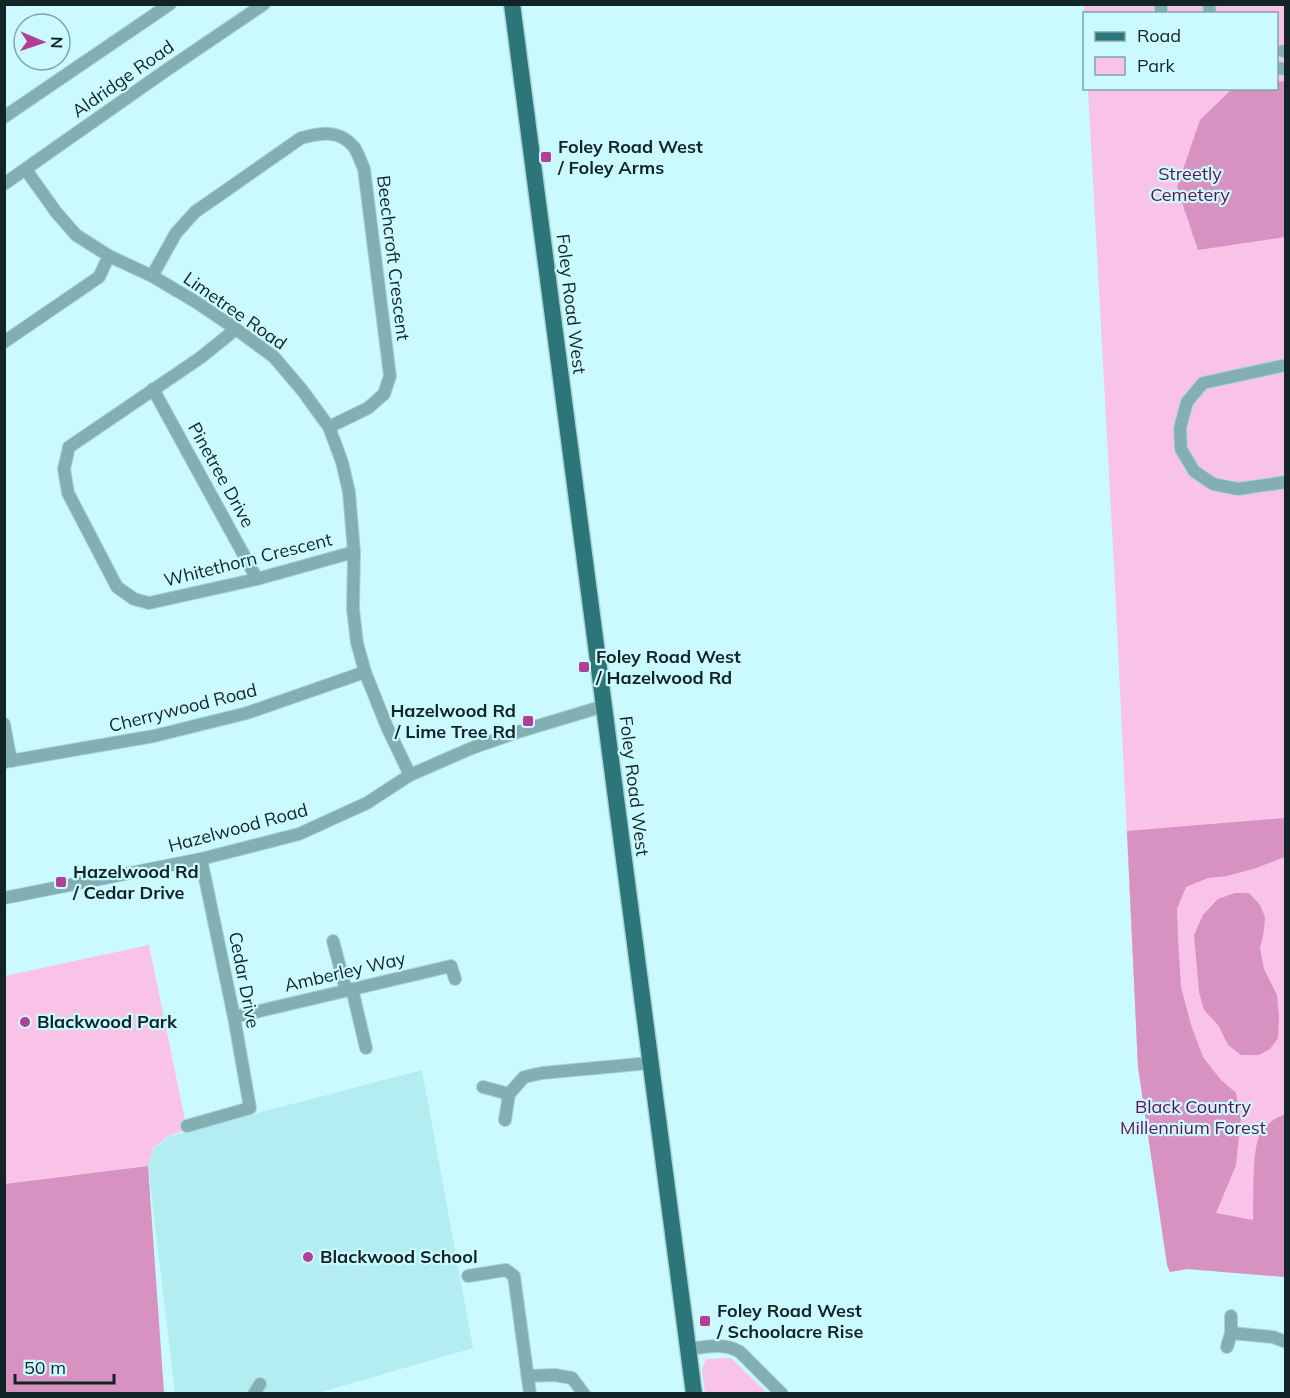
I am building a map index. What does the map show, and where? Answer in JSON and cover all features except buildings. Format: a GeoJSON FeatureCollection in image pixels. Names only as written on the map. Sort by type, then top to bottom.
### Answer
{"type":"FeatureCollection","features":[{"type":"Feature","properties":{"kind":"main road","name":"Foley Road West"},"geometry":{"type":"LineString","coordinates":[[512,4],[694,1394]]}},
{"type":"Feature","properties":{"kind":"street","name":"Aldridge Road"},"geometry":{"type":"LineString","coordinates":[[4,117],[170,4]]}},
{"type":"Feature","properties":{"kind":"street","name":"Aldridge Road"},"geometry":{"type":"LineString","coordinates":[[4,184],[264,4]]}},
{"type":"Feature","properties":{"kind":"street","name":"Beechcroft Crescent"},"geometry":{"type":"LineString","coordinates":[[152,276],[176,233],[195,212],[301,138],[321,133],[340,135],[354,147],[364,169],[390,376],[384,394],[368,408],[329,427]]}},
{"type":"Feature","properties":{"kind":"street","name":"Limetree Road"},"geometry":{"type":"LineString","coordinates":[[26,170],[75,235],[109,256],[152,276],[196,302],[274,357],[303,390],[329,427],[342,462],[349,492],[354,552],[353,609],[357,643],[365,672],[387,727],[410,775]]}},
{"type":"Feature","properties":{"kind":"street"},"geometry":{"type":"LineString","coordinates":[[4,342],[99,277],[109,256]]}},
{"type":"Feature","properties":{"kind":"street","name":"Whitethorn Crescent"},"geometry":{"type":"LineString","coordinates":[[236,329],[200,358],[69,447],[64,469],[68,494],[117,587],[134,598],[149,603],[257,579],[354,552]]}},
{"type":"Feature","properties":{"kind":"street"},"geometry":{"type":"LineString","coordinates":[[1286,365],[1203,383],[1186,402],[1180,428],[1181,449],[1194,471],[1213,484],[1238,489],[1286,482]]}},
{"type":"Feature","properties":{"kind":"street","name":"Pinetree Drive"},"geometry":{"type":"LineString","coordinates":[[153,389],[257,579]]}},
{"type":"Feature","properties":{"kind":"street","name":"Cherrywood Road"},"geometry":{"type":"LineString","coordinates":[[8,762],[154,736],[237,715],[365,672]]}},
{"type":"Feature","properties":{"kind":"street","name":"Hazelwood Road"},"geometry":{"type":"LineString","coordinates":[[4,898],[201,859],[299,834],[367,803],[410,775],[491,741],[604,706]]}},
{"type":"Feature","properties":{"kind":"street"},"geometry":{"type":"LineString","coordinates":[[4,724],[8,762]]}},
{"type":"Feature","properties":{"kind":"street","name":"Cedar Drive"},"geometry":{"type":"LineString","coordinates":[[187,1126],[250,1108],[234,1017],[201,859]]}},
{"type":"Feature","properties":{"kind":"street"},"geometry":{"type":"LineString","coordinates":[[333,941],[366,1048]]}},
{"type":"Feature","properties":{"kind":"street","name":"Amberley Way"},"geometry":{"type":"LineString","coordinates":[[234,1017],[451,966],[455,979]]}},
{"type":"Feature","properties":{"kind":"street"},"geometry":{"type":"LineString","coordinates":[[506,1120],[509,1094],[524,1077],[542,1073],[650,1063]]}},
{"type":"Feature","properties":{"kind":"street"},"geometry":{"type":"LineString","coordinates":[[483,1087],[509,1094]]}},
{"type":"Feature","properties":{"kind":"street"},"geometry":{"type":"LineString","coordinates":[[468,1276],[506,1270],[514,1276],[530,1394]]}},
{"type":"Feature","properties":{"kind":"street"},"geometry":{"type":"LineString","coordinates":[[1227,1347],[1231,1333],[1231,1316]]}},
{"type":"Feature","properties":{"kind":"street"},"geometry":{"type":"LineString","coordinates":[[1231,1333],[1273,1337],[1286,1342]]}},
{"type":"Feature","properties":{"kind":"street"},"geometry":{"type":"LineString","coordinates":[[688,1349],[719,1345],[732,1347],[740,1352],[782,1394]]}},
{"type":"Feature","properties":{"kind":"street"},"geometry":{"type":"LineString","coordinates":[[529,1376],[555,1375],[572,1378],[584,1394]]}},
{"type":"Feature","properties":{"kind":"shaded area","name":"Blackwood School"},"geometry":{"type":"Polygon","coordinates":[[[422,1070],[473,1348],[318,1393],[175,1393],[148,1166],[153,1149],[170,1136],[422,1070]]]}},
{"type":"Feature","properties":{"kind":"green space","name":"Streetly Cemetery"},"geometry":{"type":"Polygon","coordinates":[[[1084,5],[1285,5],[1285,1277],[1187,1269],[1169,1272],[1138,1067],[1088,90],[1278,90],[1278,12],[1084,12],[1084,5]]]}},
{"type":"Feature","properties":{"kind":"green space","name":"Streetly Cemetery"},"geometry":{"type":"Polygon","coordinates":[[[1285,81],[1285,237],[1198,250],[1177,187],[1200,120],[1231,90],[1278,90],[1278,82],[1285,81]]]}},
{"type":"Feature","properties":{"kind":"green space","name":"Black Country Millennium Forest"},"geometry":{"type":"Polygon","coordinates":[[[1285,818],[1285,857],[1253,869],[1208,878],[1186,887],[1177,909],[1181,987],[1191,1025],[1203,1057],[1220,1079],[1236,1093],[1241,1118],[1236,1165],[1216,1213],[1253,1220],[1253,1187],[1258,1137],[1267,1125],[1285,1114],[1285,1277],[1187,1269],[1170,1272],[1167,1265],[1138,1067],[1127,831],[1285,818]]]}},
{"type":"Feature","properties":{"kind":"green space","name":"Black Country Millennium Forest"},"geometry":{"type":"Polygon","coordinates":[[[1235,893],[1249,893],[1260,905],[1265,917],[1260,948],[1264,969],[1277,995],[1278,1038],[1270,1049],[1259,1055],[1241,1055],[1228,1045],[1218,1025],[1204,1010],[1199,992],[1194,935],[1203,915],[1218,899],[1235,893]]]}},
{"type":"Feature","properties":{"kind":"green space","name":"Blackwood Park"},"geometry":{"type":"Polygon","coordinates":[[[149,945],[187,1130],[170,1135],[153,1148],[148,1166],[5,1184],[5,976],[149,945]]]}},
{"type":"Feature","properties":{"kind":"green space"},"geometry":{"type":"Polygon","coordinates":[[[148,1166],[164,1393],[5,1393],[5,1184],[148,1166]]]}},
{"type":"Feature","properties":{"kind":"green space"},"geometry":{"type":"Polygon","coordinates":[[[731,1358],[767,1393],[705,1393],[702,1369],[706,1359],[731,1358]]]}},
{"type":"Feature","properties":{"kind":"place","name":"Foley Road West / Foley Arms"},"geometry":{"type":"Point","coordinates":[546,157]}},
{"type":"Feature","properties":{"kind":"place","name":"Foley Road West / Hazelwood Rd"},"geometry":{"type":"Point","coordinates":[584,667]}},
{"type":"Feature","properties":{"kind":"place","name":"Hazelwood Rd / Lime Tree Rd"},"geometry":{"type":"Point","coordinates":[528,721]}},
{"type":"Feature","properties":{"kind":"place","name":"Hazelwood Rd / Cedar Drive"},"geometry":{"type":"Point","coordinates":[61,882]}},
{"type":"Feature","properties":{"kind":"place","name":"Blackwood Park"},"geometry":{"type":"Point","coordinates":[25,1022]}},
{"type":"Feature","properties":{"kind":"place","name":"Blackwood School"},"geometry":{"type":"Point","coordinates":[308,1257]}},
{"type":"Feature","properties":{"kind":"place","name":"Foley Road West / Schoolacre Rise"},"geometry":{"type":"Point","coordinates":[705,1321]}}]}
